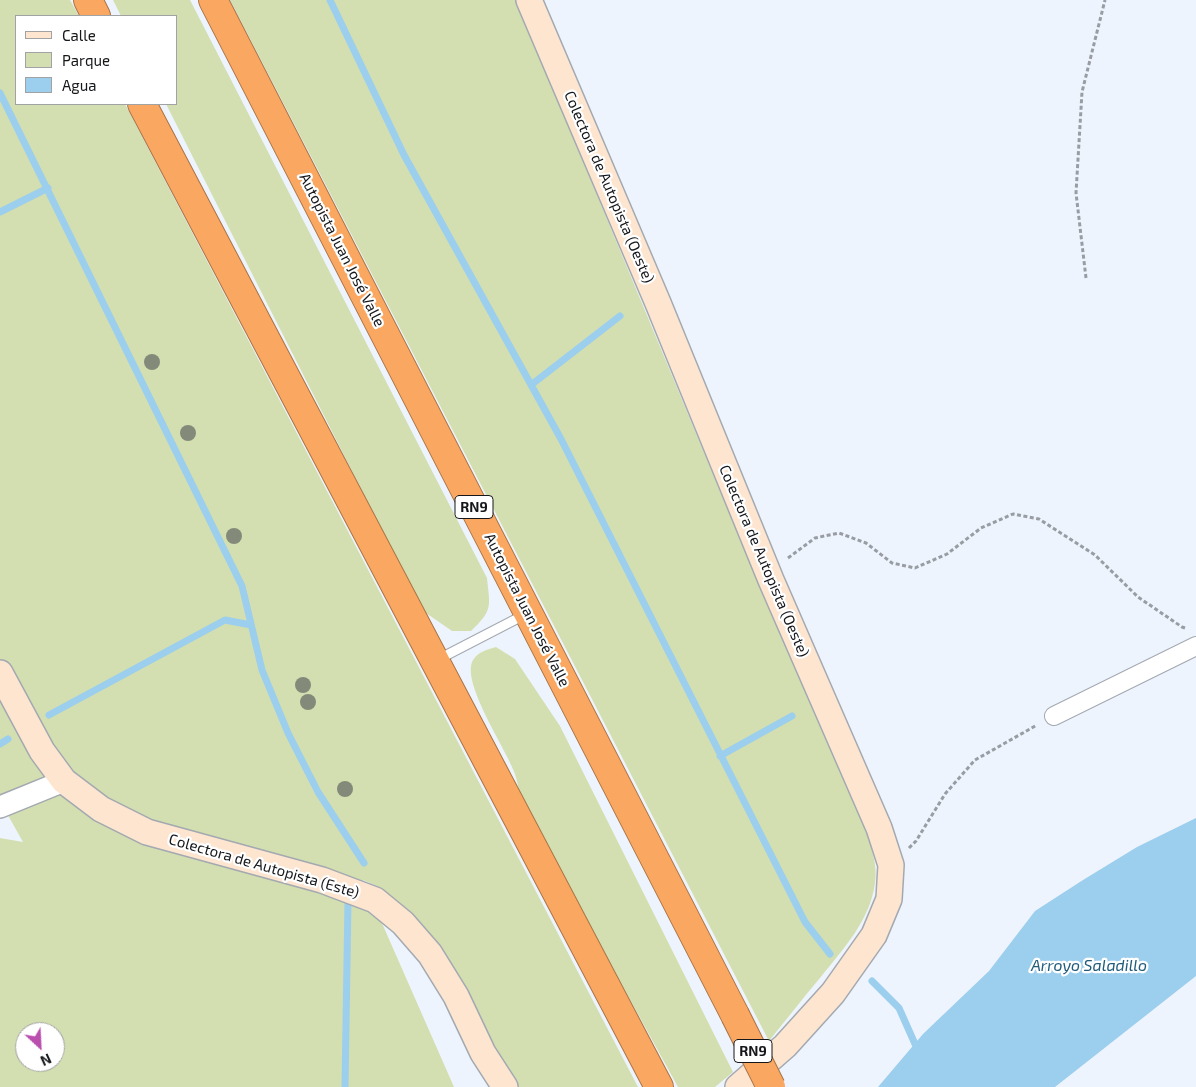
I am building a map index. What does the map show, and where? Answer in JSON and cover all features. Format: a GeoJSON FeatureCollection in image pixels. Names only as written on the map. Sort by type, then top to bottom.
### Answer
{"type":"FeatureCollection","features":[{"type":"Feature","properties":{"kind":"highway"},"geometry":{"type":"LineString","coordinates":[[88,0],[96,15]]}},
{"type":"Feature","properties":{"kind":"highway","name":"Autopista Juan José Valle"},"geometry":{"type":"LineString","coordinates":[[213,0],[771,1087]]}},
{"type":"Feature","properties":{"kind":"highway"},"geometry":{"type":"LineString","coordinates":[[143,105],[655,1080]]}},
{"type":"Feature","properties":{"kind":"main road","name":"Colectora de Autopista (Oeste)"},"geometry":{"type":"LineString","coordinates":[[529,0],[658,302],[771,580],[879,828],[891,865],[889,899],[874,935],[833,993],[785,1046],[738,1087]]}},
{"type":"Feature","properties":{"kind":"main road","name":"Colectora de Autopista (Este)"},"geometry":{"type":"LineString","coordinates":[[0,673],[42,751],[64,781],[101,809],[147,832],[322,880],[374,900],[403,924],[430,954],[456,996],[483,1053],[504,1087]]}},
{"type":"Feature","properties":{"kind":"street"},"geometry":{"type":"LineString","coordinates":[[1054,716],[1196,646]]}},
{"type":"Feature","properties":{"kind":"street"},"geometry":{"type":"LineString","coordinates":[[0,807],[64,781]]}},
{"type":"Feature","properties":{"kind":"lane"},"geometry":{"type":"LineString","coordinates":[[435,661],[528,612]]}},
{"type":"Feature","properties":{"kind":"path"},"geometry":{"type":"LineString","coordinates":[[1086,278],[1076,193],[1082,92],[1105,0]]}},
{"type":"Feature","properties":{"kind":"path"},"geometry":{"type":"LineString","coordinates":[[771,580],[790,555],[815,538],[839,533],[866,543],[892,563],[915,568],[948,554],[981,528],[1013,514],[1039,519],[1095,555],[1138,597],[1182,627],[1189,628]]}},
{"type":"Feature","properties":{"kind":"path"},"geometry":{"type":"LineString","coordinates":[[891,865],[916,841],[946,794],[975,760],[1054,716]]}},
{"type":"Feature","properties":{"kind":"green space"},"geometry":{"type":"Polygon","coordinates":[[[0,0],[70,0],[78,15],[15,15],[15,105],[126,105],[638,1087],[518,1087],[486,1031],[457,974],[418,920],[379,887],[363,880],[454,1087],[0,1087],[0,838],[23,842],[0,801],[0,0]]]}},
{"type":"Feature","properties":{"kind":"green space"},"geometry":{"type":"Polygon","coordinates":[[[113,0],[190,0],[487,578],[489,602],[487,613],[471,631],[452,631],[423,611],[167,105],[178,105],[178,15],[120,15],[113,0]]]}},
{"type":"Feature","properties":{"kind":"green space"},"geometry":{"type":"Polygon","coordinates":[[[230,0],[516,0],[764,597],[866,831],[874,857],[876,876],[868,910],[846,945],[769,1041],[230,0]]]}},
{"type":"Feature","properties":{"kind":"green space"},"geometry":{"type":"Polygon","coordinates":[[[496,647],[515,659],[560,726],[733,1072],[715,1087],[678,1087],[521,801],[515,774],[478,699],[473,684],[471,670],[473,660],[483,651],[496,647]]]}},
{"type":"Feature","properties":{"kind":"water","name":"Arroyo Saladillo"},"geometry":{"type":"Polygon","coordinates":[[[1196,818],[1196,976],[1055,1087],[878,1087],[923,1034],[989,971],[1035,911],[1137,847],[1196,818]]]}},
{"type":"Feature","properties":{"kind":"waterway"},"geometry":{"type":"LineString","coordinates":[[330,0],[404,155],[561,439],[805,922],[830,954]]}},
{"type":"Feature","properties":{"kind":"waterway"},"geometry":{"type":"LineString","coordinates":[[0,93],[242,586],[262,670],[288,733],[318,792],[364,863]]}},
{"type":"Feature","properties":{"kind":"waterway"},"geometry":{"type":"LineString","coordinates":[[0,212],[48,188]]}},
{"type":"Feature","properties":{"kind":"waterway"},"geometry":{"type":"LineString","coordinates":[[531,385],[620,316]]}},
{"type":"Feature","properties":{"kind":"waterway"},"geometry":{"type":"LineString","coordinates":[[49,715],[225,620],[251,625]]}},
{"type":"Feature","properties":{"kind":"waterway"},"geometry":{"type":"LineString","coordinates":[[720,756],[792,716]]}},
{"type":"Feature","properties":{"kind":"waterway"},"geometry":{"type":"LineString","coordinates":[[0,744],[8,739]]}},
{"type":"Feature","properties":{"kind":"waterway"},"geometry":{"type":"LineString","coordinates":[[345,1087],[348,901]]}},
{"type":"Feature","properties":{"kind":"waterway"},"geometry":{"type":"LineString","coordinates":[[872,981],[899,1008],[919,1053]]}}]}
